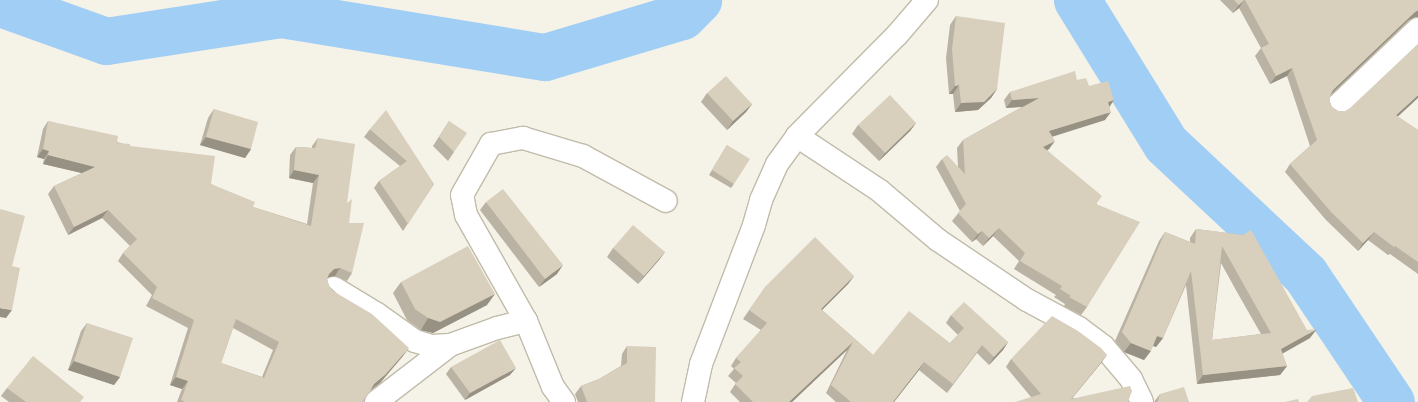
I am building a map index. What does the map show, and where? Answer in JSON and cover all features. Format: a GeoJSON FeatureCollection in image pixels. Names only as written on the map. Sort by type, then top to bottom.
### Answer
{"type":"FeatureCollection","features":[{"type":"Feature","properties":{"kind":"street"},"geometry":{"type":"LineString","coordinates":[[693,402],[700,364],[754,224],[761,200],[777,164],[797,136],[897,34],[927,0]]}},
{"type":"Feature","properties":{"kind":"street"},"geometry":{"type":"LineString","coordinates":[[1336,107],[1418,29]]}},
{"type":"Feature","properties":{"kind":"street"},"geometry":{"type":"LineString","coordinates":[[797,136],[880,191],[938,240],[1027,300],[1079,328],[1104,347],[1131,379],[1142,402]]}},
{"type":"Feature","properties":{"kind":"street"},"geometry":{"type":"LineString","coordinates":[[564,402],[553,387],[526,321],[466,215],[462,195],[491,144],[523,138],[583,156],[666,201]]}},
{"type":"Feature","properties":{"kind":"street"},"geometry":{"type":"LineString","coordinates":[[334,288],[377,314],[415,341],[431,346],[450,345],[497,328],[526,321]]}},
{"type":"Feature","properties":{"kind":"street"},"geometry":{"type":"LineString","coordinates":[[376,402],[450,345]]}},
{"type":"Feature","properties":{"kind":"building"},"geometry":{"type":"Polygon","coordinates":[[[1234,0],[1244,0],[1239,5],[1234,0]]]}},
{"type":"Feature","properties":{"kind":"building"},"geometry":{"type":"Polygon","coordinates":[[[1245,0],[1418,0],[1418,10],[1333,90],[1330,96],[1330,102],[1332,107],[1338,111],[1345,111],[1350,108],[1418,44],[1418,95],[1396,115],[1418,130],[1418,262],[1374,232],[1363,243],[1331,212],[1290,164],[1317,140],[1292,68],[1276,76],[1261,48],[1269,44],[1245,0]]]}},
{"type":"Feature","properties":{"kind":"building"},"geometry":{"type":"Polygon","coordinates":[[[956,16],[1005,23],[997,89],[984,102],[961,103],[959,85],[955,86],[952,49],[956,16]]]}},
{"type":"Feature","properties":{"kind":"building"},"geometry":{"type":"Polygon","coordinates":[[[1075,71],[1077,80],[1086,78],[1089,86],[1108,81],[1114,100],[1108,102],[1111,112],[1049,131],[1055,141],[1043,147],[1102,196],[1096,204],[1140,222],[1087,307],[1069,297],[1071,296],[1060,289],[1062,286],[1020,261],[1025,253],[999,228],[989,238],[982,231],[978,234],[958,213],[966,204],[942,159],[947,155],[965,174],[963,140],[1039,98],[1012,100],[1010,92],[1075,71]]]}},
{"type":"Feature","properties":{"kind":"building"},"geometry":{"type":"Polygon","coordinates":[[[726,76],[752,104],[733,121],[707,93],[726,76]]]}},
{"type":"Feature","properties":{"kind":"building"},"geometry":{"type":"Polygon","coordinates":[[[890,95],[916,123],[885,153],[858,125],[890,95]]]}},
{"type":"Feature","properties":{"kind":"building"},"geometry":{"type":"Polygon","coordinates":[[[214,109],[258,122],[251,149],[206,137],[214,109]]]}},
{"type":"Feature","properties":{"kind":"building"},"geometry":{"type":"Polygon","coordinates":[[[386,110],[434,184],[408,224],[379,181],[407,161],[370,129],[386,110]]]}},
{"type":"Feature","properties":{"kind":"building"},"geometry":{"type":"Polygon","coordinates":[[[48,121],[118,136],[117,143],[130,144],[130,146],[215,156],[211,184],[255,202],[253,207],[311,226],[319,175],[294,170],[296,147],[315,148],[318,138],[355,144],[347,203],[352,199],[349,223],[364,223],[352,273],[340,268],[334,269],[329,274],[327,279],[329,286],[333,291],[372,314],[409,348],[385,375],[374,384],[362,402],[185,402],[181,400],[188,381],[176,377],[194,320],[152,298],[157,287],[123,253],[137,239],[108,210],[74,227],[54,186],[95,167],[48,155],[49,151],[43,149],[48,121]],[[236,319],[221,363],[264,378],[279,342],[236,319]]]}},
{"type":"Feature","properties":{"kind":"building"},"geometry":{"type":"Polygon","coordinates":[[[449,121],[467,133],[454,152],[439,137],[449,121]]]}},
{"type":"Feature","properties":{"kind":"building"},"geometry":{"type":"Polygon","coordinates":[[[727,145],[750,159],[734,184],[712,170],[727,145]]]}},
{"type":"Feature","properties":{"kind":"building"},"geometry":{"type":"Polygon","coordinates":[[[503,189],[563,265],[545,279],[486,202],[503,189]]]}},
{"type":"Feature","properties":{"kind":"building"},"geometry":{"type":"Polygon","coordinates":[[[0,209],[25,216],[12,266],[20,268],[12,310],[0,308],[0,209]]]}},
{"type":"Feature","properties":{"kind":"building"},"geometry":{"type":"Polygon","coordinates":[[[633,225],[665,252],[644,276],[613,248],[633,225]]]}},
{"type":"Feature","properties":{"kind":"building"},"geometry":{"type":"Polygon","coordinates":[[[1196,229],[1243,235],[1251,230],[1307,330],[1317,329],[1281,349],[1287,366],[1203,375],[1191,271],[1163,338],[1157,336],[1151,351],[1131,343],[1122,332],[1165,232],[1195,244],[1196,229]],[[1222,246],[1212,340],[1271,333],[1222,246]]]}},
{"type":"Feature","properties":{"kind":"building"},"geometry":{"type":"Polygon","coordinates":[[[815,237],[854,276],[821,309],[873,355],[909,311],[950,343],[964,328],[951,315],[964,302],[1008,342],[994,357],[982,345],[953,384],[924,362],[893,402],[851,402],[831,385],[853,342],[789,402],[753,402],[735,384],[743,376],[734,368],[741,362],[736,358],[767,323],[749,310],[766,286],[815,237]]]}},
{"type":"Feature","properties":{"kind":"building"},"geometry":{"type":"Polygon","coordinates":[[[468,246],[495,294],[440,322],[428,318],[415,309],[401,282],[468,246]]]}},
{"type":"Feature","properties":{"kind":"building"},"geometry":{"type":"Polygon","coordinates":[[[1052,316],[1078,331],[1101,348],[1107,355],[1071,399],[1130,386],[1132,391],[1128,402],[1015,402],[1041,394],[1011,359],[1052,316]]]}},
{"type":"Feature","properties":{"kind":"building"},"geometry":{"type":"Polygon","coordinates":[[[87,323],[133,338],[120,377],[74,361],[87,323]]]}},
{"type":"Feature","properties":{"kind":"building"},"geometry":{"type":"Polygon","coordinates":[[[500,340],[516,368],[470,393],[451,367],[500,340]]]}},
{"type":"Feature","properties":{"kind":"building"},"geometry":{"type":"Polygon","coordinates":[[[627,346],[656,347],[655,402],[587,402],[581,386],[599,379],[627,363],[627,346]]]}},
{"type":"Feature","properties":{"kind":"building"},"geometry":{"type":"Polygon","coordinates":[[[33,356],[84,397],[80,402],[26,402],[7,388],[33,356]]]}},
{"type":"Feature","properties":{"kind":"building"},"geometry":{"type":"Polygon","coordinates":[[[1184,387],[1189,402],[1157,402],[1160,394],[1184,387]]]}},
{"type":"Feature","properties":{"kind":"building"},"geometry":{"type":"Polygon","coordinates":[[[1353,388],[1358,402],[1307,402],[1312,396],[1353,388]]]}},
{"type":"Feature","properties":{"kind":"building"},"geometry":{"type":"Polygon","coordinates":[[[1298,399],[1299,402],[1285,402],[1298,399]]]}},
{"type":"Feature","properties":{"kind":"waterway"},"geometry":{"type":"LineString","coordinates":[[0,3],[106,41],[281,14],[545,57],[682,16],[698,0]]}},
{"type":"Feature","properties":{"kind":"waterway"},"geometry":{"type":"LineString","coordinates":[[1077,0],[1166,144],[1305,274],[1391,402]]}}]}
